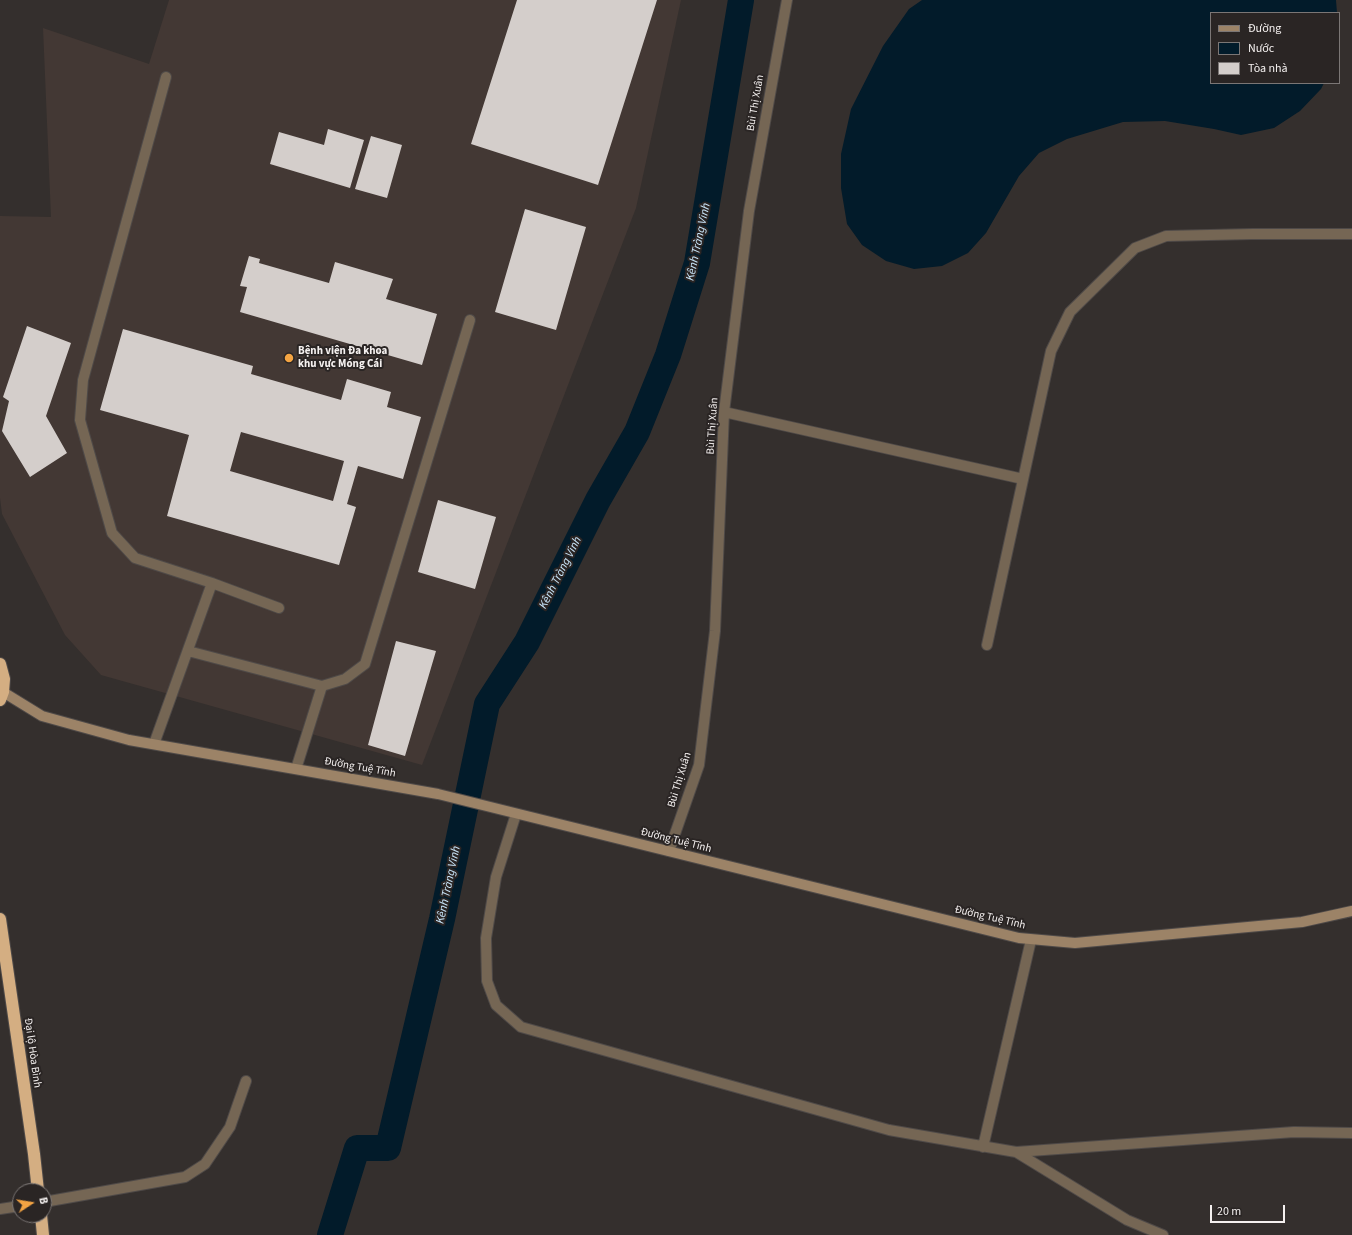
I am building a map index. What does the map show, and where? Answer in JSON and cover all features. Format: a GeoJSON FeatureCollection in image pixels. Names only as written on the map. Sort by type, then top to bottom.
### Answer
{"type":"FeatureCollection","features":[{"type":"Feature","properties":{"kind":"highway"},"geometry":{"type":"LineString","coordinates":[[0,664],[4,679],[2,696]]}},
{"type":"Feature","properties":{"kind":"highway","name":"Đại lộ Hòa Bình"},"geometry":{"type":"LineString","coordinates":[[0,919],[37,1183]]}},
{"type":"Feature","properties":{"kind":"highway"},"geometry":{"type":"LineString","coordinates":[[41,1223],[43,1235]]}},
{"type":"Feature","properties":{"kind":"street","name":"Bùi Thị Xuân"},"geometry":{"type":"LineString","coordinates":[[669,852],[699,765],[715,631],[724,412],[749,211],[787,0]]}},
{"type":"Feature","properties":{"kind":"street"},"geometry":{"type":"LineString","coordinates":[[166,77],[83,380],[80,420],[112,533],[135,558],[212,583],[279,608]]}},
{"type":"Feature","properties":{"kind":"street"},"geometry":{"type":"LineString","coordinates":[[987,645],[1051,351],[1070,312],[1135,248],[1166,236],[1352,234]]}},
{"type":"Feature","properties":{"kind":"street"},"geometry":{"type":"LineString","coordinates":[[188,651],[322,686],[345,679],[365,664],[470,320]]}},
{"type":"Feature","properties":{"kind":"street"},"geometry":{"type":"LineString","coordinates":[[724,412],[1023,479]]}},
{"type":"Feature","properties":{"kind":"street"},"geometry":{"type":"LineString","coordinates":[[154,744],[212,583]]}},
{"type":"Feature","properties":{"kind":"street"},"geometry":{"type":"LineString","coordinates":[[296,769],[322,686]]}},
{"type":"Feature","properties":{"kind":"street","name":"Đường Tuệ Tĩnh"},"geometry":{"type":"LineString","coordinates":[[2,696],[42,716],[128,740],[438,794],[1018,938],[1075,943],[1302,922],[1352,911]]}},
{"type":"Feature","properties":{"kind":"street"},"geometry":{"type":"LineString","coordinates":[[515,813],[496,877],[486,938],[487,981],[496,1005],[521,1027],[889,1130],[1016,1152],[1294,1132],[1352,1133]]}},
{"type":"Feature","properties":{"kind":"street"},"geometry":{"type":"LineString","coordinates":[[983,1146],[1031,940]]}},
{"type":"Feature","properties":{"kind":"street"},"geometry":{"type":"LineString","coordinates":[[52,1201],[185,1177],[205,1164],[230,1127],[246,1081]]}},
{"type":"Feature","properties":{"kind":"street"},"geometry":{"type":"LineString","coordinates":[[1016,1152],[1127,1220],[1163,1235]]}},
{"type":"Feature","properties":{"kind":"street"},"geometry":{"type":"LineString","coordinates":[[0,1209],[12,1207]]}},
{"type":"Feature","properties":{"kind":"shaded area","name":"Bệnh viện Đa khoa khu vực Móng Cái"},"geometry":{"type":"Polygon","coordinates":[[[169,0],[681,0],[636,208],[422,765],[101,675],[65,635],[2,514],[0,498],[0,216],[51,217],[43,28],[149,64],[169,0]]]}},
{"type":"Feature","properties":{"kind":"water"},"geometry":{"type":"Polygon","coordinates":[[[922,0],[1336,0],[1337,12],[1210,12],[1210,84],[1324,84],[1321,89],[1300,111],[1274,128],[1241,135],[1165,121],[1123,122],[1067,139],[1039,153],[1019,176],[986,233],[968,253],[942,266],[914,269],[886,261],[862,245],[847,224],[841,188],[841,154],[851,109],[883,46],[909,9],[922,0]]]}},
{"type":"Feature","properties":{"kind":"building"},"geometry":{"type":"Polygon","coordinates":[[[517,0],[657,0],[598,185],[471,144],[517,0]]]}},
{"type":"Feature","properties":{"kind":"building"},"geometry":{"type":"Polygon","coordinates":[[[328,129],[364,140],[350,188],[270,164],[279,132],[324,145],[328,129]]]}},
{"type":"Feature","properties":{"kind":"building"},"geometry":{"type":"Polygon","coordinates":[[[371,136],[402,145],[387,198],[355,189],[371,136]]]}},
{"type":"Feature","properties":{"kind":"building"},"geometry":{"type":"Polygon","coordinates":[[[525,209],[586,227],[556,330],[495,312],[525,209]]]}},
{"type":"Feature","properties":{"kind":"building"},"geometry":{"type":"Polygon","coordinates":[[[249,256],[260,259],[259,263],[329,283],[335,262],[393,279],[386,299],[437,314],[422,365],[240,312],[247,287],[240,286],[249,256]]]}},
{"type":"Feature","properties":{"kind":"building"},"geometry":{"type":"Polygon","coordinates":[[[27,326],[71,343],[46,416],[67,453],[30,477],[2,431],[9,401],[3,397],[27,326]]]}},
{"type":"Feature","properties":{"kind":"building"},"geometry":{"type":"Polygon","coordinates":[[[123,329],[253,366],[251,374],[341,400],[347,379],[391,392],[387,407],[421,417],[403,479],[358,466],[347,504],[356,507],[339,565],[167,516],[189,435],[100,410],[123,329]],[[241,432],[230,471],[333,501],[344,461],[241,432]]]}},
{"type":"Feature","properties":{"kind":"building"},"geometry":{"type":"Polygon","coordinates":[[[438,500],[496,517],[475,589],[418,572],[438,500]]]}},
{"type":"Feature","properties":{"kind":"building"},"geometry":{"type":"Polygon","coordinates":[[[396,641],[436,651],[405,756],[368,745],[396,641]]]}},
{"type":"Feature","properties":{"kind":"waterway","name":"Kênh Tràng Vinh"},"geometry":{"type":"LineString","coordinates":[[330,1235],[357,1148],[388,1148],[442,919],[487,704],[527,642],[598,500],[637,432],[668,355],[697,263],[741,0]]}},
{"type":"Feature","properties":{"kind":"place","name":"Bệnh viện Đa khoa khu vực Móng Cái"},"geometry":{"type":"Point","coordinates":[289,358]}}]}
